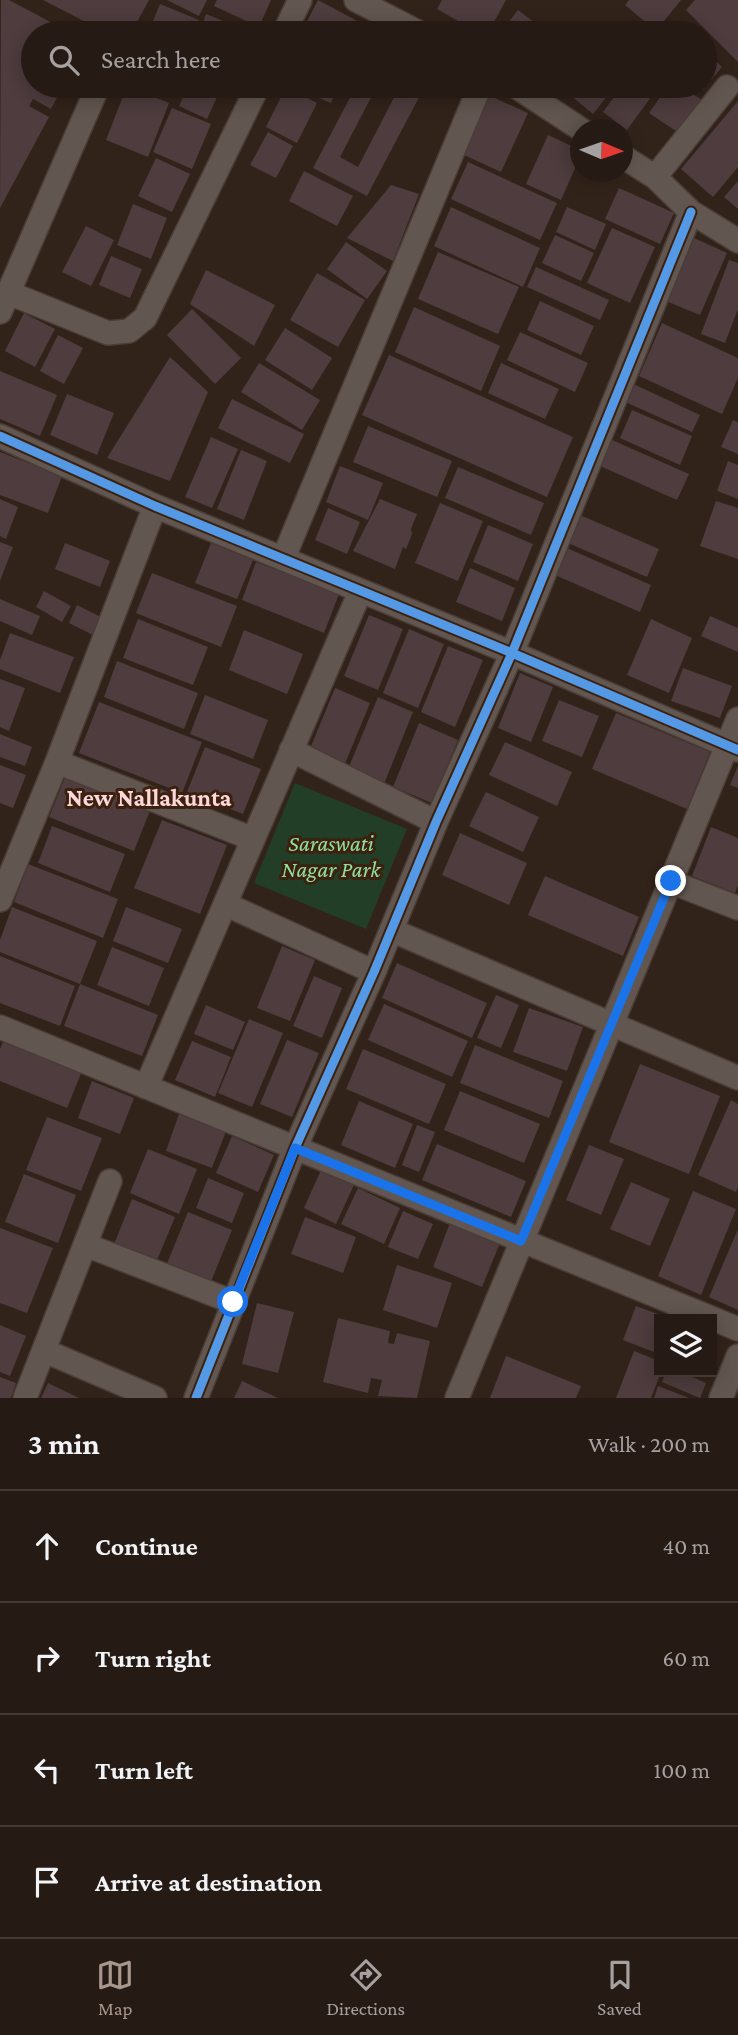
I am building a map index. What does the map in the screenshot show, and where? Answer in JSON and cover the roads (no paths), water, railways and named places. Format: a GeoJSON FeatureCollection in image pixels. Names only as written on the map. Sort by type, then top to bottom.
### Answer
{"type":"FeatureCollection","features":[{"type":"Feature","properties":{"kind":"street"},"geometry":{"type":"LineString","coordinates":[[290,21],[300,0]]}},
{"type":"Feature","properties":{"kind":"street"},"geometry":{"type":"LineString","coordinates":[[356,0],[397,21]]}},
{"type":"Feature","properties":{"kind":"street"},"geometry":{"type":"LineString","coordinates":[[655,177],[727,87]]}},
{"type":"Feature","properties":{"kind":"street"},"geometry":{"type":"LineString","coordinates":[[93,98],[5,303],[108,333],[129,331],[145,318],[252,98]]}},
{"type":"Feature","properties":{"kind":"street"},"geometry":{"type":"LineString","coordinates":[[283,559],[475,98]]}},
{"type":"Feature","properties":{"kind":"street"},"geometry":{"type":"LineString","coordinates":[[533,98],[570,122]]}},
{"type":"Feature","properties":{"kind":"street"},"geometry":{"type":"LineString","coordinates":[[633,163],[655,177],[691,212],[738,241]]}},
{"type":"Feature","properties":{"kind":"street"},"geometry":{"type":"LineString","coordinates":[[196,1398],[295,1148],[512,653],[691,212]]}},
{"type":"Feature","properties":{"kind":"street"},"geometry":{"type":"LineString","coordinates":[[0,436],[155,506],[512,653],[732,748]]}},
{"type":"Feature","properties":{"kind":"street"},"geometry":{"type":"LineString","coordinates":[[0,900],[57,762],[155,506]]}},
{"type":"Feature","properties":{"kind":"street"},"geometry":{"type":"LineString","coordinates":[[146,1087],[360,592]]}},
{"type":"Feature","properties":{"kind":"street"},"geometry":{"type":"LineString","coordinates":[[457,1398],[671,881],[732,748],[738,719]]}},
{"type":"Feature","properties":{"kind":"street"},"geometry":{"type":"LineString","coordinates":[[291,750],[436,822]]}},
{"type":"Feature","properties":{"kind":"street"},"geometry":{"type":"LineString","coordinates":[[57,762],[253,839]]}},
{"type":"Feature","properties":{"kind":"street"},"geometry":{"type":"LineString","coordinates":[[671,881],[738,908]]}},
{"type":"Feature","properties":{"kind":"street"},"geometry":{"type":"LineString","coordinates":[[225,904],[374,972]]}},
{"type":"Feature","properties":{"kind":"street"},"geometry":{"type":"LineString","coordinates":[[391,930],[738,1078]]}},
{"type":"Feature","properties":{"kind":"street"},"geometry":{"type":"LineString","coordinates":[[0,1027],[738,1329]]}},
{"type":"Feature","properties":{"kind":"street"},"geometry":{"type":"LineString","coordinates":[[25,1398],[110,1181]]}},
{"type":"Feature","properties":{"kind":"street"},"geometry":{"type":"LineString","coordinates":[[86,1245],[233,1302]]}},
{"type":"Feature","properties":{"kind":"street"},"geometry":{"type":"LineString","coordinates":[[45,1351],[155,1398]]}},
{"type":"Feature","properties":{"kind":"street"},"geometry":{"type":"LineString","coordinates":[[721,1398],[738,1356]]}},
{"type":"Feature","properties":{"kind":"district","name":"New Nallakunta"},"geometry":{"type":"Point","coordinates":[149,797]}},
{"type":"Feature","properties":{"kind":"park label","name":"Saraswati Nagar Park"},"geometry":{"type":"Point","coordinates":[331,856]}}]}
